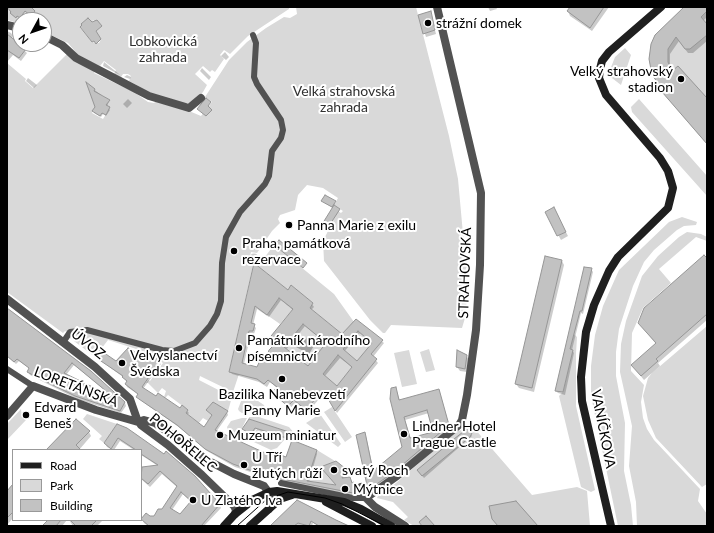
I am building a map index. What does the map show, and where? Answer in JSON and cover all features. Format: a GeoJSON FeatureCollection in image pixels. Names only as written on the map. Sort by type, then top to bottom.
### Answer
{"type":"FeatureCollection","features":[{"type":"Feature","properties":{"kind":"main road","name":"VANÍČKOVA"},"geometry":{"type":"LineString","coordinates":[[611,526],[582,401],[581,370],[586,332],[594,305],[609,271],[618,257],[668,208],[673,188],[668,171],[660,158],[606,95],[599,78],[602,61],[609,52],[661,7]]}},
{"type":"Feature","properties":{"kind":"main road"},"geometry":{"type":"LineString","coordinates":[[224,526],[235,510],[269,492],[282,491],[350,504],[391,526]]}},
{"type":"Feature","properties":{"kind":"main road"},"geometry":{"type":"LineString","coordinates":[[250,526],[280,499],[296,494]]}},
{"type":"Feature","properties":{"kind":"main road"},"geometry":{"type":"LineString","coordinates":[[320,499],[372,526]]}},
{"type":"Feature","properties":{"kind":"street","name":"STRAHOVSKÁ"},"geometry":{"type":"LineString","coordinates":[[366,498],[397,476],[459,425],[462,420],[467,395],[476,330],[480,265],[481,193],[437,7]]}},
{"type":"Feature","properties":{"kind":"street"},"geometry":{"type":"LineString","coordinates":[[64,341],[70,332],[87,330],[162,350],[174,351],[195,343],[210,326],[217,314],[221,301],[222,263],[226,237],[240,212],[265,184],[269,176],[272,150],[281,138],[284,130],[282,120],[256,81],[254,73],[256,43],[253,35]]}},
{"type":"Feature","properties":{"kind":"street"},"geometry":{"type":"LineString","coordinates":[[52,40],[62,45],[76,58],[149,96],[189,108],[201,98]]}},
{"type":"Feature","properties":{"kind":"street","name":"ÚVOZ"},"geometry":{"type":"LineString","coordinates":[[7,299],[64,341],[130,399],[138,422]]}},
{"type":"Feature","properties":{"kind":"street","name":"LORETÁNSKÁ"},"geometry":{"type":"LineString","coordinates":[[7,369],[33,386],[96,410],[138,422]]}},
{"type":"Feature","properties":{"kind":"street"},"geometry":{"type":"LineString","coordinates":[[7,416],[33,386]]}},
{"type":"Feature","properties":{"kind":"street","name":"POHOŘELEC"},"geometry":{"type":"LineString","coordinates":[[138,422],[144,420],[155,423],[207,460],[234,474],[260,484],[269,492]]}},
{"type":"Feature","properties":{"kind":"street","name":"POHOŘELEC"},"geometry":{"type":"LineString","coordinates":[[138,422],[180,454],[235,510]]}},
{"type":"Feature","properties":{"kind":"street"},"geometry":{"type":"LineString","coordinates":[[281,483],[353,498],[366,498]]}},
{"type":"Feature","properties":{"kind":"street"},"geometry":{"type":"LineString","coordinates":[[361,487],[366,498],[380,511],[405,526]]}},
{"type":"Feature","properties":{"kind":"street"},"geometry":{"type":"LineString","coordinates":[[269,492],[272,499],[269,509]]}},
{"type":"Feature","properties":{"kind":"green space","name":"Lobkovická zahrada"},"geometry":{"type":"Polygon","coordinates":[[[7,7],[289,7],[289,9],[248,36],[230,54],[224,50],[220,55],[224,59],[215,72],[212,70],[210,72],[203,66],[195,74],[207,85],[198,98],[189,103],[183,103],[153,94],[129,81],[131,76],[128,74],[123,74],[121,77],[114,74],[116,70],[104,61],[100,66],[79,56],[68,43],[52,35],[52,12],[12,12],[12,21],[8,20],[7,7]],[[88,18],[81,24],[82,25],[80,28],[92,42],[99,43],[101,39],[96,31],[102,26],[93,20],[92,22],[88,18]]]}},
{"type":"Feature","properties":{"kind":"green space","name":"Velká strahovská zahrada"},"geometry":{"type":"Polygon","coordinates":[[[296,7],[416,7],[449,136],[458,179],[463,234],[469,268],[466,268],[463,280],[469,281],[465,318],[462,328],[391,325],[385,333],[383,333],[370,320],[324,261],[323,241],[328,231],[327,229],[335,217],[333,208],[341,213],[343,211],[334,205],[338,198],[323,188],[307,185],[298,195],[295,210],[280,215],[278,219],[280,223],[272,231],[257,253],[251,252],[249,260],[254,261],[229,371],[239,374],[233,392],[200,376],[199,380],[232,397],[228,411],[213,402],[206,410],[212,415],[208,421],[203,418],[199,423],[186,413],[188,410],[168,395],[165,398],[166,391],[162,388],[158,393],[148,383],[146,383],[148,380],[150,381],[163,363],[149,353],[108,340],[95,357],[66,335],[67,332],[65,331],[63,333],[7,292],[7,63],[26,79],[25,81],[33,88],[67,54],[95,71],[94,73],[134,92],[148,102],[154,103],[157,100],[170,103],[201,116],[212,102],[205,97],[229,60],[247,42],[266,28],[284,17],[290,18],[297,14],[296,7]],[[102,95],[92,113],[103,119],[108,111],[105,108],[109,100],[102,95]]]}},
{"type":"Feature","properties":{"kind":"green space","name":"Velký strahovský stadion"},"geometry":{"type":"Polygon","coordinates":[[[684,7],[707,7],[707,144],[656,85],[658,83],[652,75],[649,59],[651,44],[655,35],[684,7]]]}},
{"type":"Feature","properties":{"kind":"green space"},"geometry":{"type":"Polygon","coordinates":[[[625,48],[631,55],[621,85],[608,75],[615,57],[625,48]]]}},
{"type":"Feature","properties":{"kind":"green space"},"geometry":{"type":"Polygon","coordinates":[[[639,99],[707,176],[707,196],[632,112],[631,107],[639,99]]]}},
{"type":"Feature","properties":{"kind":"green space"},"geometry":{"type":"Polygon","coordinates":[[[682,217],[697,222],[696,225],[684,226],[677,230],[654,250],[644,262],[633,286],[619,329],[616,352],[616,376],[625,423],[624,471],[631,505],[633,526],[618,526],[591,396],[591,366],[595,335],[603,306],[619,270],[669,222],[682,217]]]}},
{"type":"Feature","properties":{"kind":"green space"},"geometry":{"type":"Polygon","coordinates":[[[687,232],[701,234],[707,237],[707,241],[696,237],[659,269],[671,283],[643,308],[632,333],[631,371],[644,385],[641,402],[643,418],[647,429],[654,440],[700,489],[698,501],[707,514],[707,526],[637,526],[636,502],[629,466],[632,426],[620,372],[621,344],[626,321],[642,276],[658,256],[679,237],[687,232]]]}},
{"type":"Feature","properties":{"kind":"green space"},"geometry":{"type":"Polygon","coordinates":[[[274,245],[334,294],[354,322],[342,334],[310,308],[313,303],[292,286],[288,290],[258,266],[274,245]]]}},
{"type":"Feature","properties":{"kind":"green space"},"geometry":{"type":"Polygon","coordinates":[[[279,298],[293,309],[280,324],[267,315],[279,298]]]}},
{"type":"Feature","properties":{"kind":"green space"},"geometry":{"type":"Polygon","coordinates":[[[303,324],[326,343],[308,366],[284,347],[303,324]]]}},
{"type":"Feature","properties":{"kind":"green space"},"geometry":{"type":"Polygon","coordinates":[[[707,326],[707,484],[702,487],[656,438],[648,420],[643,396],[648,378],[652,373],[707,326]]]}},
{"type":"Feature","properties":{"kind":"green space"},"geometry":{"type":"Polygon","coordinates":[[[358,331],[372,343],[357,361],[343,349],[358,331]]]}},
{"type":"Feature","properties":{"kind":"green space"},"geometry":{"type":"Polygon","coordinates":[[[574,334],[577,337],[576,406],[595,490],[591,492],[581,487],[559,396],[563,392],[573,350],[570,349],[574,334]]]}},
{"type":"Feature","properties":{"kind":"green space"},"geometry":{"type":"Polygon","coordinates":[[[429,349],[435,370],[426,372],[420,352],[429,349]]]}},
{"type":"Feature","properties":{"kind":"green space"},"geometry":{"type":"Polygon","coordinates":[[[409,350],[417,384],[402,387],[394,353],[409,350]]]}},
{"type":"Feature","properties":{"kind":"green space"},"geometry":{"type":"Polygon","coordinates":[[[338,355],[352,367],[337,386],[323,374],[338,355]]]}},
{"type":"Feature","properties":{"kind":"green space"},"geometry":{"type":"Polygon","coordinates":[[[246,394],[264,405],[265,409],[262,412],[242,413],[239,411],[238,409],[243,396],[246,394]]]}},
{"type":"Feature","properties":{"kind":"green space"},"geometry":{"type":"Polygon","coordinates":[[[332,407],[352,437],[345,442],[324,412],[332,407]]]}},
{"type":"Feature","properties":{"kind":"green space"},"geometry":{"type":"Polygon","coordinates":[[[21,409],[22,417],[26,420],[7,440],[7,424],[21,409]]]}},
{"type":"Feature","properties":{"kind":"green space"},"geometry":{"type":"Polygon","coordinates":[[[87,414],[117,424],[104,443],[99,439],[102,436],[83,419],[87,414]]]}},
{"type":"Feature","properties":{"kind":"green space"},"geometry":{"type":"Polygon","coordinates":[[[320,414],[341,444],[338,447],[306,423],[320,414]]]}},
{"type":"Feature","properties":{"kind":"green space"},"geometry":{"type":"Polygon","coordinates":[[[249,417],[259,417],[289,427],[295,434],[249,419],[249,417]]]}},
{"type":"Feature","properties":{"kind":"green space"},"geometry":{"type":"Polygon","coordinates":[[[247,418],[241,430],[251,437],[257,429],[286,438],[277,448],[271,450],[228,430],[227,427],[231,421],[247,418]]]}},
{"type":"Feature","properties":{"kind":"green space"},"geometry":{"type":"Polygon","coordinates":[[[468,428],[470,431],[474,428],[532,495],[577,487],[587,491],[590,526],[414,526],[404,520],[408,517],[393,502],[377,498],[379,494],[386,496],[389,489],[455,432],[468,428]]]}},
{"type":"Feature","properties":{"kind":"green space"},"geometry":{"type":"Polygon","coordinates":[[[317,450],[335,461],[323,466],[322,469],[330,478],[344,475],[345,477],[341,478],[340,485],[307,481],[317,450]]]}},
{"type":"Feature","properties":{"kind":"shaded area"},"geometry":{"type":"Polygon","coordinates":[[[304,336],[315,344],[309,354],[296,347],[304,336]]]}},
{"type":"Feature","properties":{"kind":"building"},"geometry":{"type":"Polygon","coordinates":[[[7,7],[31,7],[35,11],[12,12],[12,15],[10,13],[11,12],[7,7]]]}},
{"type":"Feature","properties":{"kind":"building"},"geometry":{"type":"Polygon","coordinates":[[[570,7],[604,7],[590,28],[567,11],[570,7]]]}},
{"type":"Feature","properties":{"kind":"building","name":"Velký strahovský stadion"},"geometry":{"type":"Polygon","coordinates":[[[684,7],[707,7],[707,11],[701,17],[707,24],[707,35],[690,49],[685,49],[676,37],[668,49],[668,62],[672,71],[678,66],[707,98],[707,144],[656,85],[658,83],[652,75],[649,59],[651,44],[655,35],[684,7]]]}},
{"type":"Feature","properties":{"kind":"building","name":"strážní domek"},"geometry":{"type":"Polygon","coordinates":[[[431,11],[435,30],[423,34],[418,15],[431,11]]]}},
{"type":"Feature","properties":{"kind":"building"},"geometry":{"type":"Polygon","coordinates":[[[88,18],[92,22],[97,20],[102,26],[96,31],[101,39],[96,44],[94,41],[92,42],[80,27],[82,25],[81,24],[88,18]]]}},
{"type":"Feature","properties":{"kind":"building"},"geometry":{"type":"Polygon","coordinates":[[[7,34],[12,38],[12,52],[24,52],[19,58],[7,50],[7,34]]]}},
{"type":"Feature","properties":{"kind":"building"},"geometry":{"type":"Polygon","coordinates":[[[86,82],[95,89],[94,91],[110,100],[106,105],[110,107],[106,115],[102,113],[100,116],[92,111],[95,107],[86,82]]]}},
{"type":"Feature","properties":{"kind":"building"},"geometry":{"type":"Polygon","coordinates":[[[206,98],[211,102],[208,106],[212,110],[206,116],[197,109],[206,98]]]}},
{"type":"Feature","properties":{"kind":"building"},"geometry":{"type":"Polygon","coordinates":[[[325,195],[336,201],[332,207],[321,201],[325,195]]]}},
{"type":"Feature","properties":{"kind":"building"},"geometry":{"type":"Polygon","coordinates":[[[334,205],[340,209],[327,229],[321,226],[334,205]]]}},
{"type":"Feature","properties":{"kind":"building"},"geometry":{"type":"Polygon","coordinates":[[[554,207],[566,232],[557,236],[545,212],[554,207]]]}},
{"type":"Feature","properties":{"kind":"building"},"geometry":{"type":"Polygon","coordinates":[[[279,240],[307,263],[303,268],[274,245],[279,240]]]}},
{"type":"Feature","properties":{"kind":"building"},"geometry":{"type":"Polygon","coordinates":[[[704,255],[707,258],[707,314],[656,359],[658,361],[641,376],[631,365],[656,343],[638,323],[644,308],[704,255]]]}},
{"type":"Feature","properties":{"kind":"building"},"geometry":{"type":"Polygon","coordinates":[[[545,256],[562,260],[532,388],[515,384],[545,256]]]}},
{"type":"Feature","properties":{"kind":"building"},"geometry":{"type":"Polygon","coordinates":[[[254,263],[288,290],[291,285],[313,303],[310,308],[342,334],[356,319],[383,340],[371,354],[377,359],[335,411],[323,390],[306,410],[294,400],[288,406],[284,403],[274,394],[273,391],[277,387],[268,380],[264,384],[257,379],[229,372],[254,263]],[[279,298],[267,315],[255,306],[251,323],[255,324],[253,331],[249,331],[242,363],[257,367],[261,358],[267,356],[269,350],[273,346],[267,341],[293,309],[279,298]],[[303,324],[284,347],[308,366],[326,343],[303,324]],[[358,331],[343,349],[357,361],[372,343],[358,331]],[[338,355],[323,374],[337,386],[352,367],[338,355]]]}},
{"type":"Feature","properties":{"kind":"building"},"geometry":{"type":"Polygon","coordinates":[[[584,267],[592,268],[582,311],[580,311],[570,349],[573,350],[563,392],[555,391],[584,267]]]}},
{"type":"Feature","properties":{"kind":"building"},"geometry":{"type":"Polygon","coordinates":[[[7,308],[91,371],[125,402],[120,411],[75,396],[27,372],[29,368],[17,359],[14,362],[7,356],[7,308]],[[72,363],[64,373],[105,393],[106,391],[72,363]]]}},
{"type":"Feature","properties":{"kind":"building"},"geometry":{"type":"Polygon","coordinates":[[[128,348],[133,350],[142,362],[149,353],[160,361],[142,387],[156,396],[158,393],[180,408],[182,405],[188,410],[186,413],[204,427],[212,415],[206,410],[213,402],[228,411],[215,430],[276,458],[278,454],[286,457],[292,440],[317,450],[307,481],[336,485],[322,469],[323,466],[336,461],[346,469],[342,478],[350,477],[352,483],[354,482],[353,493],[266,476],[233,464],[205,449],[177,425],[136,397],[138,394],[125,384],[127,381],[122,377],[123,376],[95,357],[100,350],[116,361],[128,348]]]}},
{"type":"Feature","properties":{"kind":"building"},"geometry":{"type":"Polygon","coordinates":[[[457,350],[467,355],[465,369],[456,367],[457,350]]]}},
{"type":"Feature","properties":{"kind":"building","name":"Lindner Hotel Prague Castle"},"geometry":{"type":"Polygon","coordinates":[[[396,387],[399,400],[439,389],[449,425],[394,472],[368,490],[356,435],[365,432],[373,471],[402,447],[390,399],[391,388],[396,387]],[[427,410],[404,417],[410,438],[433,432],[427,410]]]}},
{"type":"Feature","properties":{"kind":"building"},"geometry":{"type":"Polygon","coordinates":[[[76,419],[90,431],[76,445],[80,449],[47,449],[76,419]]]}},
{"type":"Feature","properties":{"kind":"building"},"geometry":{"type":"Polygon","coordinates":[[[249,419],[289,432],[287,438],[255,428],[251,434],[242,429],[249,419]]]}},
{"type":"Feature","properties":{"kind":"building"},"geometry":{"type":"Polygon","coordinates":[[[117,424],[127,428],[164,454],[166,451],[195,476],[220,504],[201,526],[149,526],[142,520],[142,518],[146,513],[150,516],[154,516],[158,509],[162,509],[177,486],[160,471],[148,484],[142,479],[142,467],[158,465],[142,455],[142,449],[134,449],[118,438],[111,449],[104,443],[117,424]],[[181,492],[170,508],[180,514],[191,501],[181,492]]]}},
{"type":"Feature","properties":{"kind":"building"},"geometry":{"type":"Polygon","coordinates":[[[468,428],[472,433],[470,437],[422,476],[417,470],[453,440],[454,442],[454,439],[468,428]]]}},
{"type":"Feature","properties":{"kind":"building"},"geometry":{"type":"Polygon","coordinates":[[[12,485],[12,513],[7,518],[7,491],[12,485]]]}},
{"type":"Feature","properties":{"kind":"building"},"geometry":{"type":"Polygon","coordinates":[[[297,500],[349,526],[319,526],[311,521],[309,526],[298,523],[294,526],[270,526],[297,500]]]}},
{"type":"Feature","properties":{"kind":"building"},"geometry":{"type":"Polygon","coordinates":[[[516,501],[538,526],[498,526],[492,519],[489,506],[516,501]]]}},
{"type":"Feature","properties":{"kind":"building"},"geometry":{"type":"Polygon","coordinates":[[[426,516],[435,526],[422,526],[419,522],[426,516]]]}},
{"type":"Feature","properties":{"kind":"building"},"geometry":{"type":"Polygon","coordinates":[[[47,521],[60,521],[56,526],[42,526],[47,521]]]}},
{"type":"Feature","properties":{"kind":"building"},"geometry":{"type":"Polygon","coordinates":[[[71,521],[96,521],[91,526],[76,526],[71,521]]]}},
{"type":"Feature","properties":{"kind":"tram line"},"geometry":{"type":"LineString","coordinates":[[237,526],[267,499],[288,492],[325,498],[342,504],[385,526]]}},
{"type":"Feature","properties":{"kind":"place","name":"strážní domek"},"geometry":{"type":"Point","coordinates":[428,23]}},
{"type":"Feature","properties":{"kind":"place","name":"Velký strahovský stadion"},"geometry":{"type":"Point","coordinates":[681,79]}},
{"type":"Feature","properties":{"kind":"place","name":"Panna Marie z exilu"},"geometry":{"type":"Point","coordinates":[289,225]}},
{"type":"Feature","properties":{"kind":"place","name":"Praha, památková rezervace"},"geometry":{"type":"Point","coordinates":[234,251]}},
{"type":"Feature","properties":{"kind":"place","name":"Památník národního písemnictví"},"geometry":{"type":"Point","coordinates":[239,348]}},
{"type":"Feature","properties":{"kind":"place","name":"Velvyslanectví Švédska"},"geometry":{"type":"Point","coordinates":[122,363]}},
{"type":"Feature","properties":{"kind":"place","name":"Bazilika Nanebevzetí Panny Marie"},"geometry":{"type":"Point","coordinates":[282,379]}},
{"type":"Feature","properties":{"kind":"place","name":"Edvard Beneš"},"geometry":{"type":"Point","coordinates":[26,415]}},
{"type":"Feature","properties":{"kind":"place","name":"Lindner Hotel Prague Castle"},"geometry":{"type":"Point","coordinates":[404,434]}},
{"type":"Feature","properties":{"kind":"place","name":"Muzeum miniatur"},"geometry":{"type":"Point","coordinates":[220,435]}},
{"type":"Feature","properties":{"kind":"place","name":"U Tří žlutých růží"},"geometry":{"type":"Point","coordinates":[244,465]}},
{"type":"Feature","properties":{"kind":"place","name":"svatý Roch"},"geometry":{"type":"Point","coordinates":[334,470]}},
{"type":"Feature","properties":{"kind":"place","name":"Mýtnice"},"geometry":{"type":"Point","coordinates":[345,489]}},
{"type":"Feature","properties":{"kind":"place","name":"U Zlatého lva"},"geometry":{"type":"Point","coordinates":[193,500]}}]}
